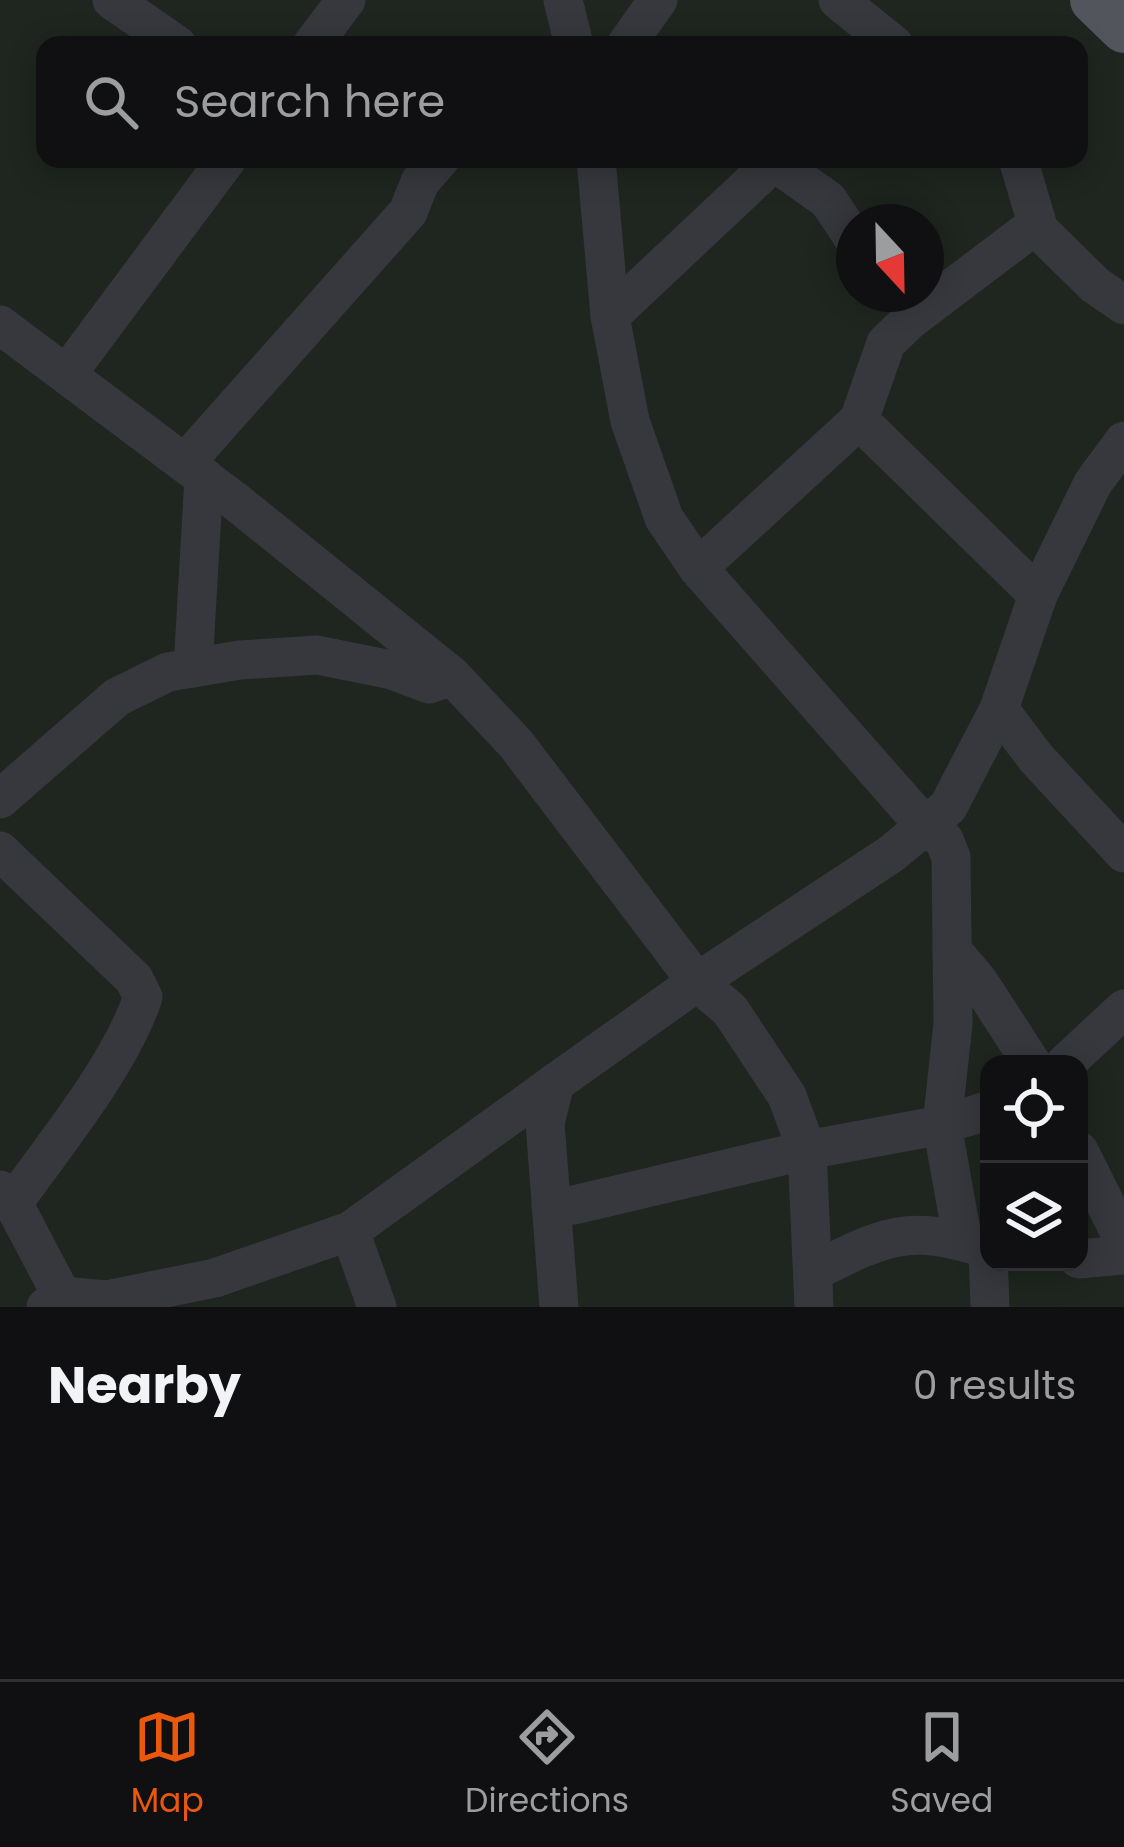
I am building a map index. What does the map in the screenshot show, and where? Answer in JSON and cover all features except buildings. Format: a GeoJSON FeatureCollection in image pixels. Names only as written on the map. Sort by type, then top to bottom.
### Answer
{"type":"FeatureCollection","features":[{"type":"Feature","properties":{"kind":"main road"},"geometry":{"type":"LineString","coordinates":[[1094,0],[1124,29]]}},
{"type":"Feature","properties":{"kind":"street"},"geometry":{"type":"LineString","coordinates":[[112,0],[164,36]]}},
{"type":"Feature","properties":{"kind":"street"},"geometry":{"type":"LineString","coordinates":[[319,36],[346,0]]}},
{"type":"Feature","properties":{"kind":"street"},"geometry":{"type":"LineString","coordinates":[[563,0],[572,36]]}},
{"type":"Feature","properties":{"kind":"street"},"geometry":{"type":"LineString","coordinates":[[632,36],[658,0]]}},
{"type":"Feature","properties":{"kind":"street"},"geometry":{"type":"LineString","coordinates":[[838,0],[880,29]]}},
{"type":"Feature","properties":{"kind":"street"},"geometry":{"type":"LineString","coordinates":[[68,374],[220,168]]}},
{"type":"Feature","properties":{"kind":"street"},"geometry":{"type":"LineString","coordinates":[[193,668],[195,470],[408,212],[420,182],[432,168]]}},
{"type":"Feature","properties":{"kind":"street"},"geometry":{"type":"LineString","coordinates":[[597,168],[610,316],[630,421],[664,518],[698,568],[925,826],[944,841],[951,856],[953,1024],[942,1125],[980,1247]]}},
{"type":"Feature","properties":{"kind":"street"},"geometry":{"type":"LineString","coordinates":[[610,316],[767,168]]}},
{"type":"Feature","properties":{"kind":"street"},"geometry":{"type":"LineString","coordinates":[[786,168],[828,200],[836,212]]}},
{"type":"Feature","properties":{"kind":"street"},"geometry":{"type":"LineString","coordinates":[[1021,168],[1039,230],[1095,285],[1124,305]]}},
{"type":"Feature","properties":{"kind":"street"},"geometry":{"type":"LineString","coordinates":[[944,281],[1029,230],[1039,230]]}},
{"type":"Feature","properties":{"kind":"street"},"geometry":{"type":"LineString","coordinates":[[698,568],[859,420],[899,312]]}},
{"type":"Feature","properties":{"kind":"street"},"geometry":{"type":"LineString","coordinates":[[0,325],[195,470],[452,676],[516,744],[697,982],[730,1010],[787,1096],[808,1150],[814,1290]]}},
{"type":"Feature","properties":{"kind":"street"},"geometry":{"type":"LineString","coordinates":[[859,420],[1037,595]]}},
{"type":"Feature","properties":{"kind":"street"},"geometry":{"type":"LineString","coordinates":[[0,851],[134,980],[142,997],[137,1015],[82,1107],[7,1196],[54,1302],[147,1294],[215,1278],[350,1231],[697,982],[891,854],[948,807],[999,709],[1037,595],[1093,483],[1124,441]]}},
{"type":"Feature","properties":{"kind":"street"},"geometry":{"type":"LineString","coordinates":[[0,800],[118,697],[168,672],[317,655],[392,670],[429,684],[452,676]]}},
{"type":"Feature","properties":{"kind":"street"},"geometry":{"type":"LineString","coordinates":[[999,709],[1065,791],[1124,853]]}},
{"type":"Feature","properties":{"kind":"street"},"geometry":{"type":"LineString","coordinates":[[952,950],[1026,1055]]}},
{"type":"Feature","properties":{"kind":"street"},"geometry":{"type":"LineString","coordinates":[[1075,1055],[1124,1009]]}},
{"type":"Feature","properties":{"kind":"street"},"geometry":{"type":"LineString","coordinates":[[555,1083],[544,1123],[559,1307]]}},
{"type":"Feature","properties":{"kind":"street"},"geometry":{"type":"LineString","coordinates":[[551,1206],[574,1205],[980,1113]]}},
{"type":"Feature","properties":{"kind":"street"},"geometry":{"type":"LineString","coordinates":[[1085,1163],[1123,1241],[1088,1255]]}},
{"type":"Feature","properties":{"kind":"street"},"geometry":{"type":"LineString","coordinates":[[350,1231],[376,1307]]}},
{"type":"Feature","properties":{"kind":"street"},"geometry":{"type":"LineString","coordinates":[[814,1290],[866,1245],[917,1232],[980,1247]]}},
{"type":"Feature","properties":{"kind":"street"},"geometry":{"type":"LineString","coordinates":[[984,1271],[990,1307]]}},
{"type":"Feature","properties":{"kind":"shaded area"},"geometry":{"type":"Polygon","coordinates":[[[0,0],[1124,0],[1124,1307],[0,1307],[0,0]]]}}]}
